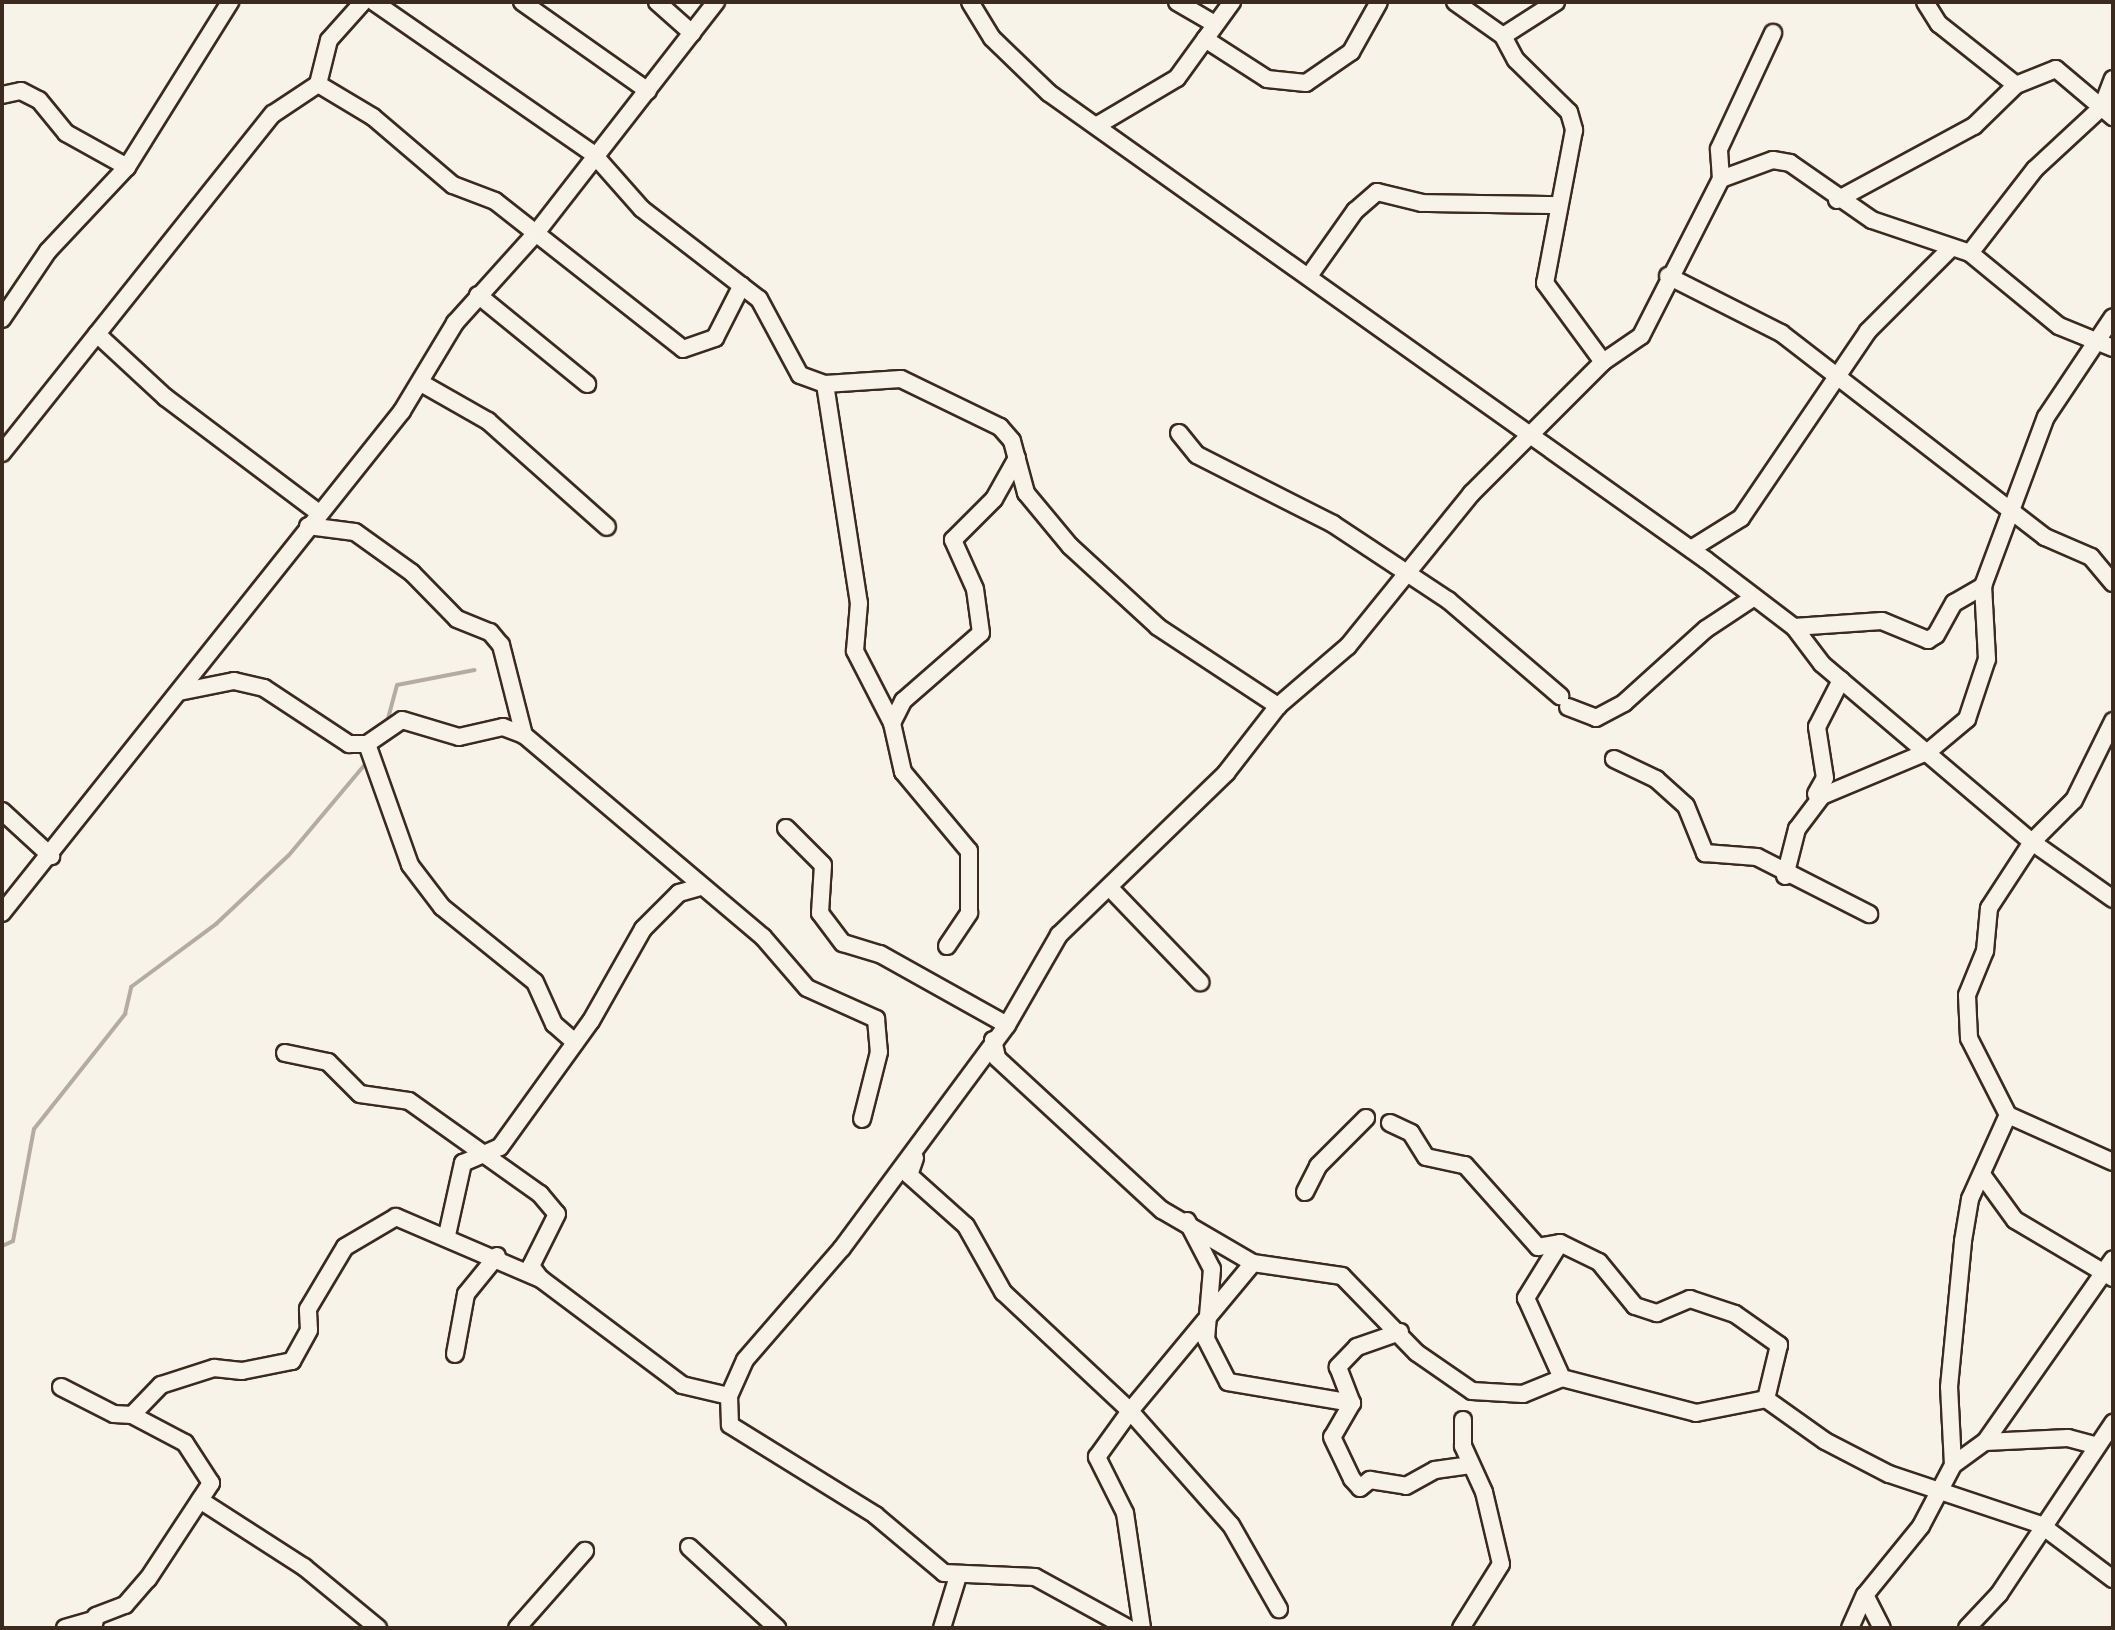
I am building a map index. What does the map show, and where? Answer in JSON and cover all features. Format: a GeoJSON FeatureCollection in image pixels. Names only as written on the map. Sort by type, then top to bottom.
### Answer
{"type":"FeatureCollection","features":[{"type":"Feature","properties":{"kind":"street"},"geometry":{"type":"LineString","coordinates":[[2,319],[48,251],[127,167],[230,2]]}},
{"type":"Feature","properties":{"kind":"street"},"geometry":{"type":"LineString","coordinates":[[2,453],[273,114],[318,84],[329,40],[363,2]]}},
{"type":"Feature","properties":{"kind":"street"},"geometry":{"type":"LineString","coordinates":[[374,2],[596,157],[642,209],[742,285],[778,324],[791,366],[825,384],[901,379],[1000,427],[1017,458],[1026,493],[1083,560],[1158,627],[1278,706]]}},
{"type":"Feature","properties":{"kind":"street"},"geometry":{"type":"LineString","coordinates":[[522,2],[648,91]]}},
{"type":"Feature","properties":{"kind":"street"},"geometry":{"type":"LineString","coordinates":[[657,2],[692,33]]}},
{"type":"Feature","properties":{"kind":"street"},"geometry":{"type":"LineString","coordinates":[[2,913],[51,856],[421,383],[478,295],[536,233],[716,2]]}},
{"type":"Feature","properties":{"kind":"street"},"geometry":{"type":"LineString","coordinates":[[970,2],[1026,72],[1096,126],[1533,432],[1794,627],[1841,680],[1929,751],[2032,842],[2113,899]]}},
{"type":"Feature","properties":{"kind":"street"},"geometry":{"type":"LineString","coordinates":[[1177,2],[1213,23]]}},
{"type":"Feature","properties":{"kind":"street"},"geometry":{"type":"LineString","coordinates":[[1096,126],[1158,93],[1232,2]]}},
{"type":"Feature","properties":{"kind":"street"},"geometry":{"type":"LineString","coordinates":[[1205,39],[1267,79],[1306,83],[1351,52],[1379,2]]}},
{"type":"Feature","properties":{"kind":"street"},"geometry":{"type":"LineString","coordinates":[[1455,2],[1503,36],[1516,60],[1569,112],[1574,130],[1556,205],[1545,283],[1603,362]]}},
{"type":"Feature","properties":{"kind":"street"},"geometry":{"type":"LineString","coordinates":[[1503,36],[1556,2]]}},
{"type":"Feature","properties":{"kind":"street"},"geometry":{"type":"LineString","coordinates":[[1925,2],[1939,24],[2016,85]]}},
{"type":"Feature","properties":{"kind":"street"},"geometry":{"type":"LineString","coordinates":[[1128,1628],[1035,1577],[958,1576],[730,1425],[729,1396],[745,1360],[922,1141],[993,1040],[1007,1025],[1036,965],[1109,887],[1226,773],[1278,706],[1348,646],[1533,432],[1603,362],[1641,336],[1668,276],[1721,179],[1724,136],[1773,33]]}},
{"type":"Feature","properties":{"kind":"street"},"geometry":{"type":"LineString","coordinates":[[1837,200],[1974,126],[2016,85],[2056,69],[2107,112]]}},
{"type":"Feature","properties":{"kind":"street"},"geometry":{"type":"LineString","coordinates":[[1970,253],[2035,169],[2107,112],[2113,79]]}},
{"type":"Feature","properties":{"kind":"street"},"geometry":{"type":"LineString","coordinates":[[318,84],[373,117],[426,167],[495,201],[683,349],[715,338],[742,285]]}},
{"type":"Feature","properties":{"kind":"street"},"geometry":{"type":"LineString","coordinates":[[2,95],[21,91],[39,100],[66,133],[127,167]]}},
{"type":"Feature","properties":{"kind":"street"},"geometry":{"type":"LineString","coordinates":[[1721,179],[1773,160],[1801,170],[1837,200],[1872,220],[1970,253],[2059,326],[2113,348]]}},
{"type":"Feature","properties":{"kind":"street"},"geometry":{"type":"LineString","coordinates":[[1309,276],[1355,211],[1377,192],[1422,203],[1556,205]]}},
{"type":"Feature","properties":{"kind":"street"},"geometry":{"type":"LineString","coordinates":[[1691,549],[1741,518],[1868,331],[1951,248]]}},
{"type":"Feature","properties":{"kind":"street"},"geometry":{"type":"LineString","coordinates":[[1668,276],[1781,333],[1838,373],[2045,537],[2091,557],[2113,583]]}},
{"type":"Feature","properties":{"kind":"street"},"geometry":{"type":"LineString","coordinates":[[478,295],[587,384]]}},
{"type":"Feature","properties":{"kind":"street"},"geometry":{"type":"LineString","coordinates":[[1785,876],[1797,829],[1822,796],[1929,751],[1967,719],[1981,691],[1983,586],[2015,513],[2046,417],[2093,340],[2113,317]]}},
{"type":"Feature","properties":{"kind":"street"},"geometry":{"type":"LineString","coordinates":[[97,334],[165,397],[314,520],[355,532],[412,573],[457,619],[490,632],[501,645],[524,735]]}},
{"type":"Feature","properties":{"kind":"street"},"geometry":{"type":"LineString","coordinates":[[421,383],[488,421],[607,527]]}},
{"type":"Feature","properties":{"kind":"street"},"geometry":{"type":"LineString","coordinates":[[825,384],[859,603],[855,651],[892,723],[903,772],[969,851],[969,913],[947,946]]}},
{"type":"Feature","properties":{"kind":"street"},"geometry":{"type":"LineString","coordinates":[[1179,433],[1197,455],[1276,491],[1408,573],[1564,702],[1596,718],[1624,703],[1706,629],[1753,598]]}},
{"type":"Feature","properties":{"kind":"street"},"geometry":{"type":"LineString","coordinates":[[892,723],[903,701],[981,633],[975,589],[953,540],[994,499],[1017,458]]}},
{"type":"Feature","properties":{"kind":"street"},"geometry":{"type":"LineString","coordinates":[[1794,627],[1895,622],[1928,640],[1954,603],[1983,586]]}},
{"type":"Feature","properties":{"kind":"street"},"geometry":{"type":"LineString","coordinates":[[1816,794],[1825,778],[1817,727],[1841,680]]}},
{"type":"Feature","properties":{"kind":"street"},"geometry":{"type":"LineString","coordinates":[[179,692],[247,683],[334,740],[367,744],[402,720],[459,737],[503,727],[524,735],[700,887],[763,937],[807,988],[876,1019],[879,1052],[862,1119]]}},
{"type":"Feature","properties":{"kind":"street"},"geometry":{"type":"LineString","coordinates":[[2113,721],[2074,800],[2032,842],[1989,908],[1982,963],[1967,995],[1969,1038],[2008,1115],[2113,1162]]}},
{"type":"Feature","properties":{"kind":"street"},"geometry":{"type":"LineString","coordinates":[[367,744],[410,865],[442,907],[535,982],[554,1024],[575,1042]]}},
{"type":"Feature","properties":{"kind":"street"},"geometry":{"type":"LineString","coordinates":[[1614,759],[1656,779],[1686,806],[1705,853],[1757,857],[1785,876],[1869,914]]}},
{"type":"Feature","properties":{"kind":"street"},"geometry":{"type":"LineString","coordinates":[[2,811],[51,856]]}},
{"type":"Feature","properties":{"kind":"street"},"geometry":{"type":"LineString","coordinates":[[786,828],[823,865],[820,913],[843,943],[880,954],[1007,1025]]}},
{"type":"Feature","properties":{"kind":"street"},"geometry":{"type":"LineString","coordinates":[[447,1235],[463,1163],[500,1147],[575,1042],[643,929],[679,893],[700,887]]}},
{"type":"Feature","properties":{"kind":"street"},"geometry":{"type":"LineString","coordinates":[[1109,887],[1200,982]]}},
{"type":"Feature","properties":{"kind":"street"},"geometry":{"type":"LineString","coordinates":[[993,1040],[997,1058],[1162,1210],[1186,1219],[1253,1263],[1342,1276],[1400,1332],[1472,1391],[1523,1394],[1562,1378],[1696,1413],[1766,1399],[1825,1441],[1940,1490],[2041,1525],[2113,1579]]}},
{"type":"Feature","properties":{"kind":"street"},"geometry":{"type":"LineString","coordinates":[[285,1053],[328,1062],[360,1094],[409,1101],[485,1153],[557,1214],[531,1266],[541,1279]]}},
{"type":"Feature","properties":{"kind":"street"},"geometry":{"type":"LineString","coordinates":[[1953,1465],[1949,1387],[1963,1241],[1970,1199],[2008,1115]]}},
{"type":"Feature","properties":{"kind":"street"},"geometry":{"type":"LineString","coordinates":[[1305,1192],[1318,1166],[1366,1118]]}},
{"type":"Feature","properties":{"kind":"street"},"geometry":{"type":"LineString","coordinates":[[1390,1123],[1411,1133],[1426,1157],[1465,1165],[1538,1247],[1560,1243],[1599,1262],[1635,1306],[1657,1313],[1690,1299],[1735,1314],[1779,1345],[1766,1399]]}},
{"type":"Feature","properties":{"kind":"street"},"geometry":{"type":"LineString","coordinates":[[922,1141],[909,1175],[966,1226],[1003,1292],[1034,1328],[1130,1411],[1231,1525],[1279,1609]]}},
{"type":"Feature","properties":{"kind":"street"},"geometry":{"type":"LineString","coordinates":[[1983,1176],[2015,1220],[2107,1276]]}},
{"type":"Feature","properties":{"kind":"street"},"geometry":{"type":"LineString","coordinates":[[132,1415],[161,1385],[214,1368],[242,1371],[292,1361],[322,1283],[345,1247],[374,1226],[407,1217],[541,1279],[682,1385],[729,1396]]}},
{"type":"Feature","properties":{"kind":"street"},"geometry":{"type":"LineString","coordinates":[[1186,1219],[1212,1269],[1212,1317],[1206,1339],[1216,1365],[1235,1386],[1352,1403]]}},
{"type":"Feature","properties":{"kind":"street"},"geometry":{"type":"LineString","coordinates":[[1560,1243],[1526,1298],[1562,1378]]}},
{"type":"Feature","properties":{"kind":"street"},"geometry":{"type":"LineString","coordinates":[[455,1354],[466,1294],[497,1256]]}},
{"type":"Feature","properties":{"kind":"street"},"geometry":{"type":"LineString","coordinates":[[1850,1628],[1865,1595],[1940,1490],[1953,1465],[1985,1442],[2107,1276],[2113,1259]]}},
{"type":"Feature","properties":{"kind":"street"},"geometry":{"type":"LineString","coordinates":[[1142,1628],[1125,1513],[1097,1457],[1130,1411],[1212,1317],[1253,1263]]}},
{"type":"Feature","properties":{"kind":"street"},"geometry":{"type":"LineString","coordinates":[[1352,1403],[1338,1367],[1357,1347],[1400,1332]]}},
{"type":"Feature","properties":{"kind":"street"},"geometry":{"type":"LineString","coordinates":[[61,1387],[114,1414],[132,1415],[185,1443],[202,1463],[211,1483],[125,1605],[93,1624],[65,1628]]}},
{"type":"Feature","properties":{"kind":"street"},"geometry":{"type":"LineString","coordinates":[[1352,1403],[1332,1437],[1360,1488],[1370,1480],[1406,1486],[1435,1470],[1471,1465]]}},
{"type":"Feature","properties":{"kind":"street"},"geometry":{"type":"LineString","coordinates":[[1461,1628],[1501,1564],[1471,1465],[1463,1420]]}},
{"type":"Feature","properties":{"kind":"street"},"geometry":{"type":"LineString","coordinates":[[1967,1628],[1999,1594],[2041,1525],[2113,1423]]}},
{"type":"Feature","properties":{"kind":"street"},"geometry":{"type":"LineString","coordinates":[[1985,1442],[2068,1438],[2095,1445]]}},
{"type":"Feature","properties":{"kind":"street"},"geometry":{"type":"LineString","coordinates":[[200,1500],[304,1567],[378,1628]]}},
{"type":"Feature","properties":{"kind":"street"},"geometry":{"type":"LineString","coordinates":[[689,1547],[777,1628]]}},
{"type":"Feature","properties":{"kind":"street"},"geometry":{"type":"LineString","coordinates":[[517,1628],[585,1551]]}},
{"type":"Feature","properties":{"kind":"street"},"geometry":{"type":"LineString","coordinates":[[942,1628],[958,1576]]}},
{"type":"Feature","properties":{"kind":"street"},"geometry":{"type":"LineString","coordinates":[[1865,1595],[1882,1628]]}},
{"type":"Feature","properties":{"kind":"waterway"},"geometry":{"type":"LineString","coordinates":[[386,726],[397,685],[475,670]]}},
{"type":"Feature","properties":{"kind":"waterway"},"geometry":{"type":"LineString","coordinates":[[2,1246],[13,1241],[34,1129],[125,1014],[131,987],[216,924],[289,855],[367,762]]}}]}
